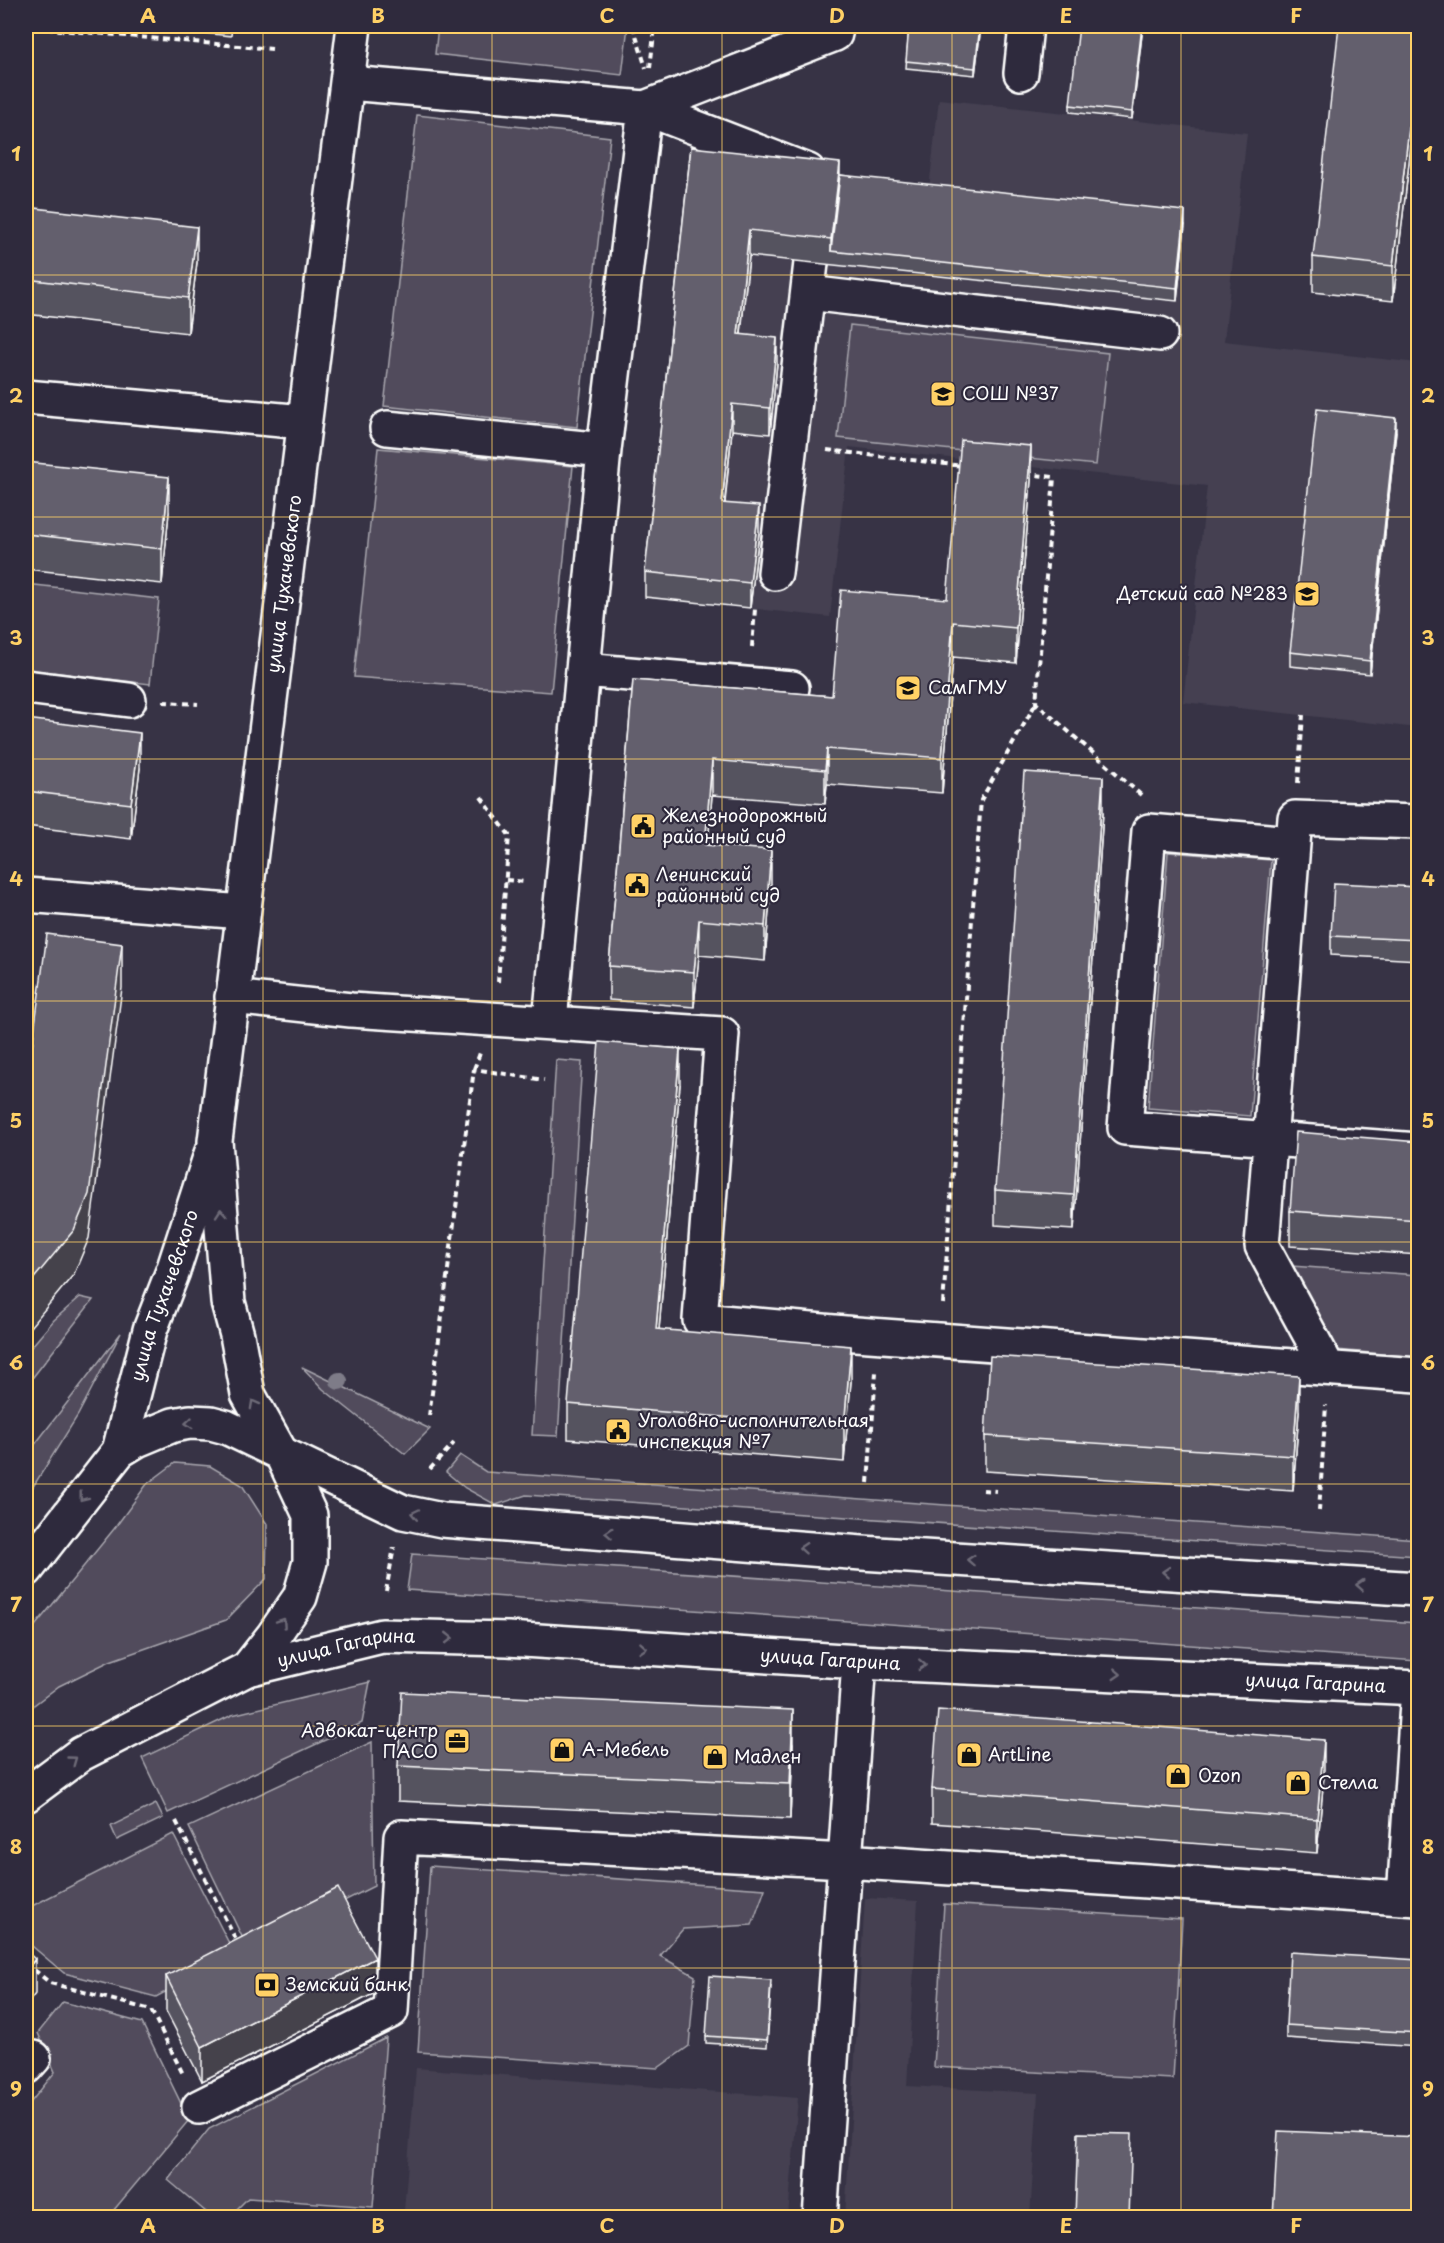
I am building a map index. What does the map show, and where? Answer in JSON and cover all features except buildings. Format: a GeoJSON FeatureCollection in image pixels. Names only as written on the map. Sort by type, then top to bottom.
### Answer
{"type":"FeatureCollection","features":[{"type":"Feature","properties":{"kind":"main road","name":"улица Тухачевского"},"geometry":{"type":"LineString","coordinates":[[282,1455],[248,1394],[228,1302],[215,1141],[354,26]]}},
{"type":"Feature","properties":{"kind":"main road"},"geometry":{"type":"LineString","coordinates":[[348,83],[647,92],[835,34],[836,26]]}},
{"type":"Feature","properties":{"kind":"main road"},"geometry":{"type":"LineString","coordinates":[[1021,73],[1026,26]]}},
{"type":"Feature","properties":{"kind":"main road"},"geometry":{"type":"LineString","coordinates":[[647,92],[822,177],[820,186]]}},
{"type":"Feature","properties":{"kind":"main road"},"geometry":{"type":"LineString","coordinates":[[550,1021],[604,450],[647,92]]}},
{"type":"Feature","properties":{"kind":"main road"},"geometry":{"type":"LineString","coordinates":[[775,573],[810,278],[1160,334]]}},
{"type":"Feature","properties":{"kind":"main road"},"geometry":{"type":"LineString","coordinates":[[26,397],[304,422]]}},
{"type":"Feature","properties":{"kind":"main road"},"geometry":{"type":"LineString","coordinates":[[387,428],[604,450]]}},
{"type":"Feature","properties":{"kind":"main road"},"geometry":{"type":"LineString","coordinates":[[583,670],[792,688]]}},
{"type":"Feature","properties":{"kind":"main road"},"geometry":{"type":"LineString","coordinates":[[26,687],[129,700]]}},
{"type":"Feature","properties":{"kind":"main road"},"geometry":{"type":"LineString","coordinates":[[1419,822],[1294,831],[1149,831],[1125,1128],[1419,1149]]}},
{"type":"Feature","properties":{"kind":"main road"},"geometry":{"type":"LineString","coordinates":[[1294,831],[1262,1246],[1328,1368]]}},
{"type":"Feature","properties":{"kind":"main road"},"geometry":{"type":"LineString","coordinates":[[26,895],[243,912]]}},
{"type":"Feature","properties":{"kind":"main road"},"geometry":{"type":"LineString","coordinates":[[232,998],[351,1010],[550,1021],[722,1034],[700,1320],[1419,1375]]}},
{"type":"Feature","properties":{"kind":"main road","name":"улица Тухачевского"},"geometry":{"type":"LineString","coordinates":[[119,1451],[150,1330],[169,1281],[215,1141]]}},
{"type":"Feature","properties":{"kind":"main road"},"geometry":{"type":"LineString","coordinates":[[26,1570],[119,1451],[156,1431],[190,1422],[211,1423],[226,1427],[403,1512],[442,1520],[873,1553],[1419,1589]]}},
{"type":"Feature","properties":{"kind":"main road","name":"улица Гагарина"},"geometry":{"type":"LineString","coordinates":[[247,1669],[300,1597],[310,1562],[310,1515],[282,1455]]}},
{"type":"Feature","properties":{"kind":"main road","name":"улица Гагарина"},"geometry":{"type":"LineString","coordinates":[[26,1795],[81,1754],[247,1669],[382,1636],[508,1639],[859,1662],[1418,1688]]}},
{"type":"Feature","properties":{"kind":"main road"},"geometry":{"type":"LineString","coordinates":[[820,2217],[859,1662]]}},
{"type":"Feature","properties":{"kind":"main road"},"geometry":{"type":"LineString","coordinates":[[200,2107],[391,2011],[401,1837],[845,1861],[1411,1898],[1418,1688]]}},
{"type":"Feature","properties":{"kind":"path"},"geometry":{"type":"LineString","coordinates":[[633,26],[647,92]]}},
{"type":"Feature","properties":{"kind":"path"},"geometry":{"type":"LineString","coordinates":[[26,27],[272,49]]}},
{"type":"Feature","properties":{"kind":"path"},"geometry":{"type":"LineString","coordinates":[[790,446],[974,467]]}},
{"type":"Feature","properties":{"kind":"path"},"geometry":{"type":"LineString","coordinates":[[941,1340],[981,800],[1036,703],[1054,477],[1019,473]]}},
{"type":"Feature","properties":{"kind":"path"},"geometry":{"type":"LineString","coordinates":[[751,657],[755,609]]}},
{"type":"Feature","properties":{"kind":"path"},"geometry":{"type":"LineString","coordinates":[[1036,703],[1144,798]]}},
{"type":"Feature","properties":{"kind":"path"},"geometry":{"type":"LineString","coordinates":[[1294,831],[1303,716]]}},
{"type":"Feature","properties":{"kind":"path"},"geometry":{"type":"LineString","coordinates":[[429,1416],[474,1070],[493,1018],[506,880],[509,835],[481,798]]}},
{"type":"Feature","properties":{"kind":"path"},"geometry":{"type":"LineString","coordinates":[[506,880],[527,882]]}},
{"type":"Feature","properties":{"kind":"path"},"geometry":{"type":"LineString","coordinates":[[474,1070],[544,1080]]}},
{"type":"Feature","properties":{"kind":"path"},"geometry":{"type":"LineString","coordinates":[[868,1483],[879,1335]]}},
{"type":"Feature","properties":{"kind":"path"},"geometry":{"type":"LineString","coordinates":[[1319,1511],[1328,1368]]}},
{"type":"Feature","properties":{"kind":"path"},"geometry":{"type":"LineString","coordinates":[[430,1468],[454,1443]]}},
{"type":"Feature","properties":{"kind":"path"},"geometry":{"type":"LineString","coordinates":[[983,1490],[996,1491]]}},
{"type":"Feature","properties":{"kind":"path"},"geometry":{"type":"LineString","coordinates":[[386,1591],[396,1540]]}},
{"type":"Feature","properties":{"kind":"path"},"geometry":{"type":"LineString","coordinates":[[176,1821],[240,1947]]}},
{"type":"Feature","properties":{"kind":"path"},"geometry":{"type":"LineString","coordinates":[[26,1963],[50,1983],[151,2010],[200,2107]]}},
{"type":"Feature","properties":{"kind":"shaded area"},"geometry":{"type":"Polygon","coordinates":[[[438,26],[628,26],[622,75],[435,54],[438,26]]]}},
{"type":"Feature","properties":{"kind":"shaded area","name":"СОШ №37"},"geometry":{"type":"Polygon","coordinates":[[[939,99],[1247,133],[1224,341],[1418,363],[1418,728],[1183,702],[1207,486],[849,447],[830,617],[645,597],[691,173],[928,198],[939,99]]]}},
{"type":"Feature","properties":{"kind":"shaded area"},"geometry":{"type":"Polygon","coordinates":[[[417,115],[610,137],[577,427],[384,406],[417,115]]]}},
{"type":"Feature","properties":{"kind":"shaded area"},"geometry":{"type":"Polygon","coordinates":[[[850,325],[1108,353],[1096,465],[838,438],[850,325]]]}},
{"type":"Feature","properties":{"kind":"shaded area"},"geometry":{"type":"Polygon","coordinates":[[[378,448],[573,466],[551,692],[354,677],[378,448]]]}},
{"type":"Feature","properties":{"kind":"shaded area"},"geometry":{"type":"Polygon","coordinates":[[[26,584],[159,599],[150,684],[26,669],[26,584]]]}},
{"type":"Feature","properties":{"kind":"shaded area"},"geometry":{"type":"Polygon","coordinates":[[[1168,852],[1271,860],[1250,1116],[1148,1108],[1168,852]]]}},
{"type":"Feature","properties":{"kind":"shaded area"},"geometry":{"type":"Polygon","coordinates":[[[556,1060],[582,1062],[558,1436],[532,1435],[556,1060]]]}},
{"type":"Feature","properties":{"kind":"shaded area"},"geometry":{"type":"Polygon","coordinates":[[[1291,1266],[1418,1275],[1418,1357],[1336,1350],[1291,1266]]]}},
{"type":"Feature","properties":{"kind":"shaded area"},"geometry":{"type":"Polygon","coordinates":[[[80,1297],[93,1300],[26,1386],[26,1353],[54,1320],[80,1297]]]}},
{"type":"Feature","properties":{"kind":"shaded area"},"geometry":{"type":"Polygon","coordinates":[[[121,1333],[78,1415],[26,1498],[26,1456],[121,1333]]]}},
{"type":"Feature","properties":{"kind":"shaded area"},"geometry":{"type":"Polygon","coordinates":[[[302,1367],[430,1429],[405,1454],[323,1389],[302,1367]]]}},
{"type":"Feature","properties":{"kind":"shaded area"},"geometry":{"type":"Polygon","coordinates":[[[460,1455],[486,1472],[1418,1539],[1418,1556],[526,1495],[496,1505],[465,1488],[446,1472],[460,1455]]]}},
{"type":"Feature","properties":{"kind":"shaded area"},"geometry":{"type":"Polygon","coordinates":[[[175,1463],[210,1466],[242,1485],[267,1524],[266,1579],[226,1620],[110,1661],[59,1686],[26,1711],[26,1637],[114,1529],[147,1484],[175,1463]]]}},
{"type":"Feature","properties":{"kind":"shaded area"},"geometry":{"type":"Polygon","coordinates":[[[412,1554],[1418,1623],[1418,1661],[407,1590],[412,1554]]]}},
{"type":"Feature","properties":{"kind":"shaded area"},"geometry":{"type":"Polygon","coordinates":[[[370,1682],[362,1723],[168,1813],[142,1758],[232,1715],[370,1682]]]}},
{"type":"Feature","properties":{"kind":"shaded area"},"geometry":{"type":"Polygon","coordinates":[[[372,1742],[374,1886],[248,1949],[189,1827],[372,1742]]]}},
{"type":"Feature","properties":{"kind":"shaded area"},"geometry":{"type":"Polygon","coordinates":[[[156,1804],[163,1818],[117,1840],[111,1826],[156,1804]]]}},
{"type":"Feature","properties":{"kind":"shaded area"},"geometry":{"type":"Polygon","coordinates":[[[173,1834],[235,1955],[156,1997],[64,1973],[26,1941],[26,1909],[173,1834]]]}},
{"type":"Feature","properties":{"kind":"shaded area"},"geometry":{"type":"Polygon","coordinates":[[[430,1866],[765,1889],[752,1925],[683,1929],[660,1956],[695,1976],[689,2046],[658,2068],[418,2052],[430,1866]]]}},
{"type":"Feature","properties":{"kind":"shaded area"},"geometry":{"type":"Polygon","coordinates":[[[865,1898],[918,1901],[907,2086],[1038,2093],[1030,2217],[845,2217],[865,1898]]]}},
{"type":"Feature","properties":{"kind":"shaded area"},"geometry":{"type":"Polygon","coordinates":[[[944,1904],[1182,1919],[1173,2079],[934,2067],[944,1904]]]}},
{"type":"Feature","properties":{"kind":"shaded area"},"geometry":{"type":"Polygon","coordinates":[[[63,2002],[142,2023],[189,2120],[108,2217],[26,2218],[26,2108],[55,2072],[38,2033],[63,2002]]]}},
{"type":"Feature","properties":{"kind":"shaded area"},"geometry":{"type":"Polygon","coordinates":[[[386,2038],[373,2207],[248,2198],[229,2217],[212,2217],[168,2180],[209,2129],[386,2038]]]}},
{"type":"Feature","properties":{"kind":"shaded area"},"geometry":{"type":"Polygon","coordinates":[[[416,2068],[798,2098],[788,2217],[494,2218],[404,2210],[416,2068]]]}},
{"type":"Feature","properties":{"kind":"place","name":"СОШ №37"},"geometry":{"type":"Point","coordinates":[943,394]}},
{"type":"Feature","properties":{"kind":"place","name":"Детский сад №283"},"geometry":{"type":"Point","coordinates":[1307,594]}},
{"type":"Feature","properties":{"kind":"place","name":"СамГМУ"},"geometry":{"type":"Point","coordinates":[908,688]}},
{"type":"Feature","properties":{"kind":"place","name":"Железнодорожный районный суд"},"geometry":{"type":"Point","coordinates":[643,826]}},
{"type":"Feature","properties":{"kind":"place","name":"Ленинский районный суд"},"geometry":{"type":"Point","coordinates":[637,885]}},
{"type":"Feature","properties":{"kind":"place","name":"Уголовно-исполнительная инспекция №7"},"geometry":{"type":"Point","coordinates":[618,1431]}},
{"type":"Feature","properties":{"kind":"place","name":"Адвокат-центр ПАСО"},"geometry":{"type":"Point","coordinates":[457,1741]}},
{"type":"Feature","properties":{"kind":"place","name":"А-Мебель"},"geometry":{"type":"Point","coordinates":[562,1750]}},
{"type":"Feature","properties":{"kind":"place","name":"ArtLine"},"geometry":{"type":"Point","coordinates":[969,1755]}},
{"type":"Feature","properties":{"kind":"place","name":"Мадлен"},"geometry":{"type":"Point","coordinates":[715,1757]}},
{"type":"Feature","properties":{"kind":"place","name":"Ozon"},"geometry":{"type":"Point","coordinates":[1178,1776]}},
{"type":"Feature","properties":{"kind":"place","name":"Стелла"},"geometry":{"type":"Point","coordinates":[1298,1783]}},
{"type":"Feature","properties":{"kind":"place","name":"Земский банк"},"geometry":{"type":"Point","coordinates":[267,1985]}}]}
